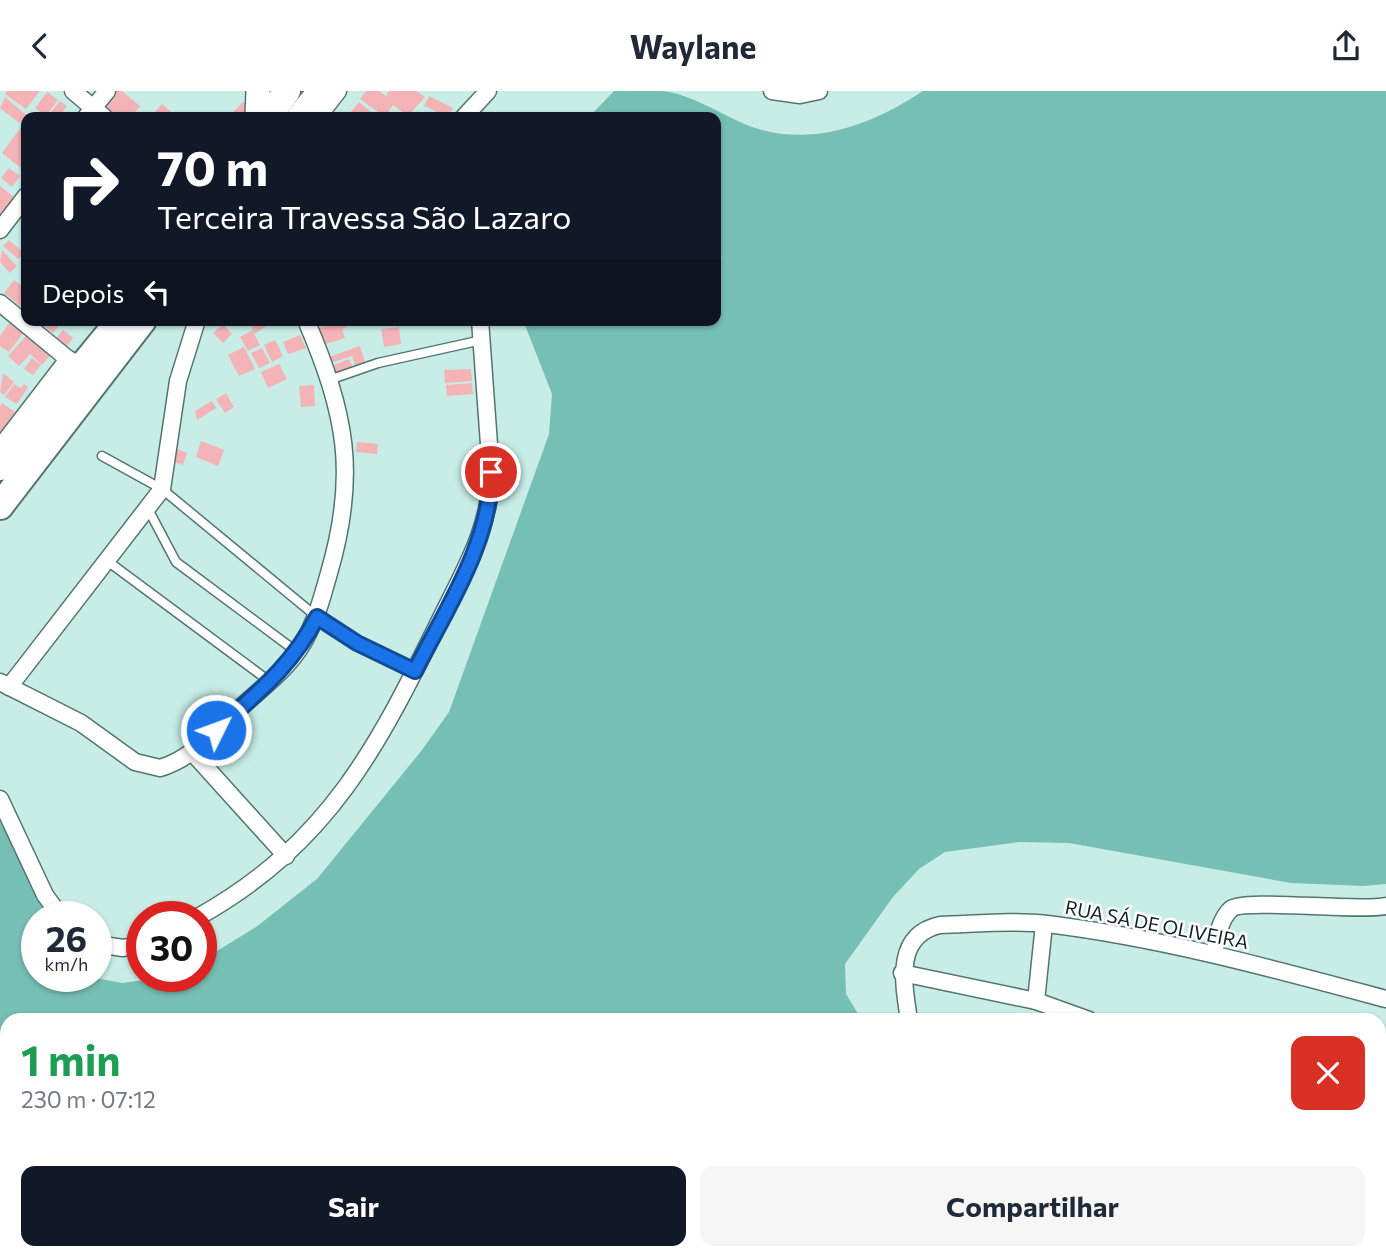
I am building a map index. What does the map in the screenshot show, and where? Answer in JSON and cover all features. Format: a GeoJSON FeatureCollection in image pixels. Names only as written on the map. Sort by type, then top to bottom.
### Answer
{"type":"FeatureCollection","features":[{"type":"Feature","properties":{"kind":"main road"},"geometry":{"type":"LineString","coordinates":[[257,112],[258,91]]}},
{"type":"Feature","properties":{"kind":"main road"},"geometry":{"type":"LineString","coordinates":[[280,112],[305,102]]}},
{"type":"Feature","properties":{"kind":"main road"},"geometry":{"type":"LineString","coordinates":[[2,464],[75,362],[114,326]]}},
{"type":"Feature","properties":{"kind":"main road"},"geometry":{"type":"LineString","coordinates":[[0,506],[138,326]]}},
{"type":"Feature","properties":{"kind":"street"},"geometry":{"type":"LineString","coordinates":[[73,91],[93,112]]}},
{"type":"Feature","properties":{"kind":"street"},"geometry":{"type":"LineString","coordinates":[[96,112],[107,91]]}},
{"type":"Feature","properties":{"kind":"street"},"geometry":{"type":"LineString","coordinates":[[305,102],[338,91]]}},
{"type":"Feature","properties":{"kind":"street"},"geometry":{"type":"LineString","coordinates":[[469,112],[488,91]]}},
{"type":"Feature","properties":{"kind":"street"},"geometry":{"type":"LineString","coordinates":[[772,91],[800,95],[818,91]]}},
{"type":"Feature","properties":{"kind":"street"},"geometry":{"type":"LineString","coordinates":[[0,230],[21,203]]}},
{"type":"Feature","properties":{"kind":"street"},"geometry":{"type":"LineString","coordinates":[[0,303],[21,320]]}},
{"type":"Feature","properties":{"kind":"street"},"geometry":{"type":"LineString","coordinates":[[29,326],[75,362]]}},
{"type":"Feature","properties":{"kind":"street"},"geometry":{"type":"LineString","coordinates":[[195,326],[178,381],[162,489],[4,684],[81,723],[147,768],[171,765],[192,751],[297,652],[317,617],[343,528],[347,489],[346,450],[329,380],[308,326]]}},
{"type":"Feature","properties":{"kind":"street"},"geometry":{"type":"LineString","coordinates":[[217,904],[286,856],[358,773],[415,671],[482,534],[488,513],[491,472],[481,326]]}},
{"type":"Feature","properties":{"kind":"street"},"geometry":{"type":"LineString","coordinates":[[192,751],[286,856]]}},
{"type":"Feature","properties":{"kind":"street"},"geometry":{"type":"LineString","coordinates":[[0,799],[50,901]]}},
{"type":"Feature","properties":{"kind":"street"},"geometry":{"type":"LineString","coordinates":[[1214,954],[1224,916],[1242,904],[1349,909],[1386,906]]}},
{"type":"Feature","properties":{"kind":"street"},"geometry":{"type":"LineString","coordinates":[[1036,1001],[1045,924]]}},
{"type":"Feature","properties":{"kind":"street","name":"RUA SÁ DE OLIVEIRA"},"geometry":{"type":"LineString","coordinates":[[902,973],[919,935],[930,927],[1045,924],[1214,954],[1386,999]]}},
{"type":"Feature","properties":{"kind":"street"},"geometry":{"type":"LineString","coordinates":[[908,1013],[902,973],[1036,1001],[1069,1013]]}},
{"type":"Feature","properties":{"kind":"lane"},"geometry":{"type":"LineString","coordinates":[[329,380],[378,363],[482,340]]}},
{"type":"Feature","properties":{"kind":"lane"},"geometry":{"type":"LineString","coordinates":[[102,456],[162,489],[317,617],[357,643],[415,671]]}},
{"type":"Feature","properties":{"kind":"lane"},"geometry":{"type":"LineString","coordinates":[[148,509],[176,562],[297,652]]}},
{"type":"Feature","properties":{"kind":"lane"},"geometry":{"type":"LineString","coordinates":[[106,560],[269,681]]}},
{"type":"Feature","properties":{"kind":"shaded area"},"geometry":{"type":"Polygon","coordinates":[[[614,91],[673,93],[719,112],[594,112],[614,91]]]}},
{"type":"Feature","properties":{"kind":"shaded area"},"geometry":{"type":"Polygon","coordinates":[[[923,91],[1386,91],[1386,884],[1364,886],[1291,883],[1069,843],[1019,842],[945,852],[919,869],[893,897],[845,964],[846,994],[858,1013],[0,1013],[0,822],[41,901],[21,901],[21,992],[112,992],[112,981],[126,982],[126,992],[217,992],[217,951],[256,927],[317,879],[422,750],[449,712],[549,434],[552,394],[525,326],[721,326],[721,113],[766,131],[813,134],[859,124],[923,91]]]}},
{"type":"Feature","properties":{"kind":"building"},"geometry":{"type":"Polygon","coordinates":[[[7,91],[40,91],[26,109],[5,94],[7,91]]]}},
{"type":"Feature","properties":{"kind":"building"},"geometry":{"type":"Polygon","coordinates":[[[114,91],[122,91],[140,106],[135,112],[107,112],[101,107],[114,91]]]}},
{"type":"Feature","properties":{"kind":"building"},"geometry":{"type":"Polygon","coordinates":[[[366,91],[379,91],[386,96],[389,91],[416,91],[425,97],[412,112],[403,112],[393,105],[388,112],[378,112],[360,99],[366,91]]]}},
{"type":"Feature","properties":{"kind":"building"},"geometry":{"type":"Polygon","coordinates":[[[47,92],[58,100],[49,112],[40,112],[35,108],[47,92]]]}},
{"type":"Feature","properties":{"kind":"building"},"geometry":{"type":"Polygon","coordinates":[[[429,96],[453,108],[451,112],[437,112],[424,106],[429,96]]]}},
{"type":"Feature","properties":{"kind":"building"},"geometry":{"type":"Polygon","coordinates":[[[5,97],[22,112],[21,121],[19,123],[0,108],[5,97]]]}},
{"type":"Feature","properties":{"kind":"building"},"geometry":{"type":"Polygon","coordinates":[[[60,101],[67,106],[63,112],[51,112],[60,101]]]}},
{"type":"Feature","properties":{"kind":"building"},"geometry":{"type":"Polygon","coordinates":[[[243,102],[254,111],[253,112],[233,112],[243,102]]]}},
{"type":"Feature","properties":{"kind":"building"},"geometry":{"type":"Polygon","coordinates":[[[359,102],[371,112],[351,112],[359,102]]]}},
{"type":"Feature","properties":{"kind":"building"},"geometry":{"type":"Polygon","coordinates":[[[162,104],[171,112],[155,112],[162,104]]]}},
{"type":"Feature","properties":{"kind":"building"},"geometry":{"type":"Polygon","coordinates":[[[21,127],[21,168],[2,153],[21,127]]]}},
{"type":"Feature","properties":{"kind":"building"},"geometry":{"type":"Polygon","coordinates":[[[9,168],[20,176],[12,187],[1,178],[9,168]]]}},
{"type":"Feature","properties":{"kind":"building"},"geometry":{"type":"Polygon","coordinates":[[[0,186],[18,200],[2,219],[0,217],[0,186]]]}},
{"type":"Feature","properties":{"kind":"building"},"geometry":{"type":"Polygon","coordinates":[[[9,240],[21,250],[21,256],[18,259],[3,246],[9,240]]]}},
{"type":"Feature","properties":{"kind":"building"},"geometry":{"type":"Polygon","coordinates":[[[2,250],[17,266],[10,273],[0,262],[2,250]]]}},
{"type":"Feature","properties":{"kind":"building"},"geometry":{"type":"Polygon","coordinates":[[[14,280],[21,285],[21,305],[20,306],[4,293],[14,280]]]}},
{"type":"Feature","properties":{"kind":"building"},"geometry":{"type":"Polygon","coordinates":[[[9,323],[23,333],[9,352],[0,346],[0,336],[9,323]]]}},
{"type":"Feature","properties":{"kind":"building"},"geometry":{"type":"Polygon","coordinates":[[[44,326],[59,326],[53,333],[44,326]]]}},
{"type":"Feature","properties":{"kind":"building"},"geometry":{"type":"Polygon","coordinates":[[[225,326],[232,334],[223,343],[213,333],[225,326]]]}},
{"type":"Feature","properties":{"kind":"building"},"geometry":{"type":"Polygon","coordinates":[[[251,326],[267,326],[254,334],[260,345],[248,351],[240,337],[253,330],[251,326]]]}},
{"type":"Feature","properties":{"kind":"building"},"geometry":{"type":"Polygon","coordinates":[[[325,326],[347,327],[342,329],[345,338],[320,346],[314,330],[325,326]]]}},
{"type":"Feature","properties":{"kind":"building"},"geometry":{"type":"Polygon","coordinates":[[[399,327],[401,344],[384,347],[381,329],[399,327]]]}},
{"type":"Feature","properties":{"kind":"building"},"geometry":{"type":"Polygon","coordinates":[[[63,330],[73,338],[63,351],[52,343],[63,330]]]}},
{"type":"Feature","properties":{"kind":"building"},"geometry":{"type":"Polygon","coordinates":[[[300,335],[306,348],[288,354],[283,342],[300,335]]]}},
{"type":"Feature","properties":{"kind":"building"},"geometry":{"type":"Polygon","coordinates":[[[26,336],[40,348],[44,343],[53,352],[42,365],[30,354],[19,366],[8,356],[26,336]]]}},
{"type":"Feature","properties":{"kind":"building"},"geometry":{"type":"Polygon","coordinates":[[[275,340],[283,356],[272,362],[264,345],[275,340]]]}},
{"type":"Feature","properties":{"kind":"building"},"geometry":{"type":"Polygon","coordinates":[[[360,346],[366,365],[356,369],[352,356],[328,364],[326,358],[360,346]]]}},
{"type":"Feature","properties":{"kind":"building"},"geometry":{"type":"Polygon","coordinates":[[[244,347],[255,369],[239,376],[228,355],[244,347]]]}},
{"type":"Feature","properties":{"kind":"building"},"geometry":{"type":"Polygon","coordinates":[[[262,348],[270,363],[259,368],[251,353],[262,348]]]}},
{"type":"Feature","properties":{"kind":"building"},"geometry":{"type":"Polygon","coordinates":[[[32,358],[41,365],[33,375],[24,369],[32,358]]]}},
{"type":"Feature","properties":{"kind":"building"},"geometry":{"type":"Polygon","coordinates":[[[349,359],[353,368],[336,375],[332,366],[349,359]]]}},
{"type":"Feature","properties":{"kind":"building"},"geometry":{"type":"Polygon","coordinates":[[[279,364],[287,379],[268,388],[261,372],[279,364]]]}},
{"type":"Feature","properties":{"kind":"building"},"geometry":{"type":"Polygon","coordinates":[[[471,369],[472,381],[445,383],[444,370],[471,369]]]}},
{"type":"Feature","properties":{"kind":"building"},"geometry":{"type":"Polygon","coordinates":[[[3,373],[14,382],[4,395],[0,392],[3,373]]]}},
{"type":"Feature","properties":{"kind":"building"},"geometry":{"type":"Polygon","coordinates":[[[472,383],[473,394],[447,396],[446,385],[472,383]]]}},
{"type":"Feature","properties":{"kind":"building"},"geometry":{"type":"Polygon","coordinates":[[[14,384],[21,388],[24,384],[28,387],[17,404],[5,397],[14,384]]]}},
{"type":"Feature","properties":{"kind":"building"},"geometry":{"type":"Polygon","coordinates":[[[314,385],[315,406],[301,407],[299,386],[314,385]]]}},
{"type":"Feature","properties":{"kind":"building"},"geometry":{"type":"Polygon","coordinates":[[[226,393],[234,407],[225,413],[216,399],[226,393]]]}},
{"type":"Feature","properties":{"kind":"building"},"geometry":{"type":"Polygon","coordinates":[[[212,401],[216,408],[197,420],[195,411],[212,401]]]}},
{"type":"Feature","properties":{"kind":"building"},"geometry":{"type":"Polygon","coordinates":[[[2,403],[15,412],[0,433],[0,406],[2,403]]]}},
{"type":"Feature","properties":{"kind":"building"},"geometry":{"type":"Polygon","coordinates":[[[201,441],[224,450],[218,466],[196,457],[201,441]]]}},
{"type":"Feature","properties":{"kind":"building"},"geometry":{"type":"Polygon","coordinates":[[[357,442],[378,444],[377,454],[356,452],[357,442]]]}},
{"type":"Feature","properties":{"kind":"building"},"geometry":{"type":"Polygon","coordinates":[[[174,448],[187,453],[183,465],[169,460],[174,448]]]}},
{"type":"Feature","properties":{"kind":"route"},"geometry":{"type":"LineString","coordinates":[[216,730],[287,665],[303,644],[317,617],[357,643],[415,671],[482,534],[491,493],[491,472]]}}]}
